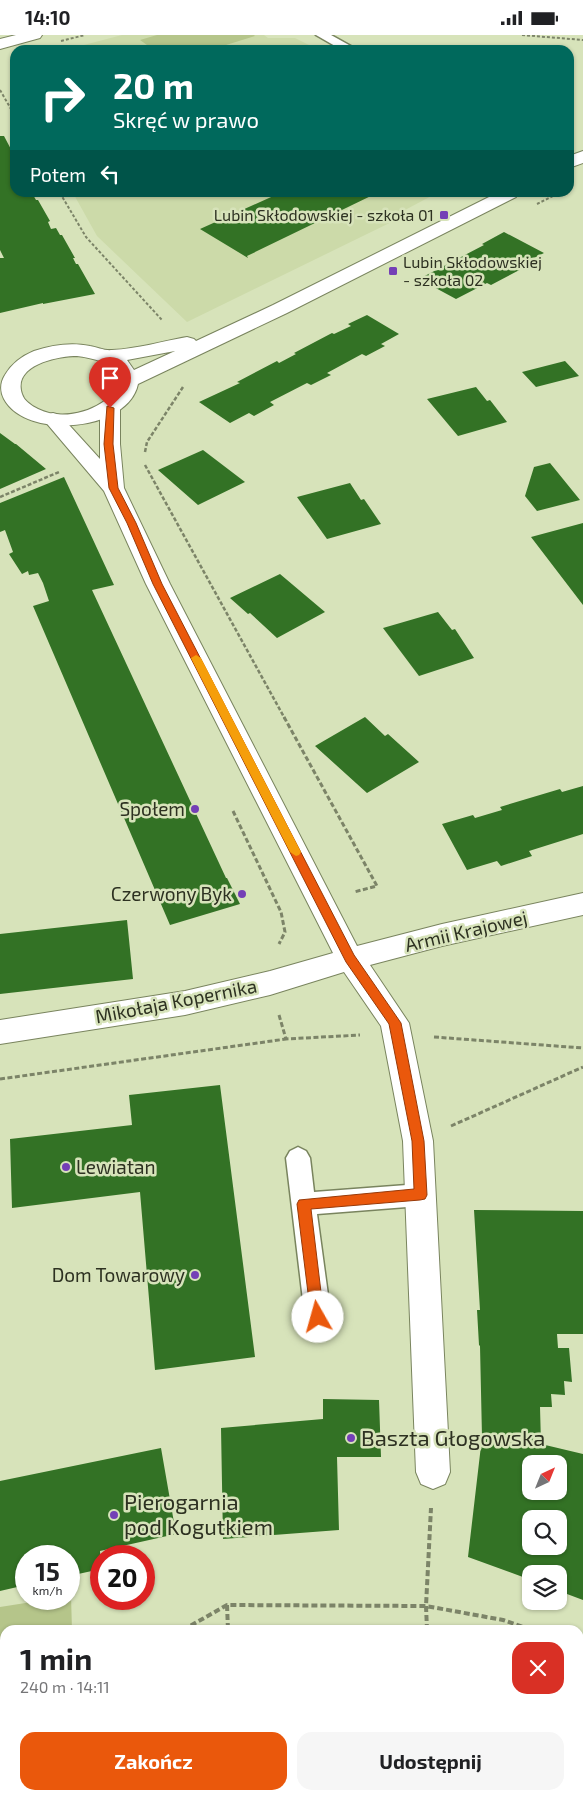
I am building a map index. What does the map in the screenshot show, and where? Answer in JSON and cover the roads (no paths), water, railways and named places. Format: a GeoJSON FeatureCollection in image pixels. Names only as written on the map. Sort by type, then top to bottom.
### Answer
{"type":"FeatureCollection","features":[{"type":"Feature","properties":{"kind":"street"},"geometry":{"type":"LineString","coordinates":[[0,44],[34,35]]}},
{"type":"Feature","properties":{"kind":"street"},"geometry":{"type":"LineString","coordinates":[[128,381],[280,309],[502,197]]}},
{"type":"Feature","properties":{"kind":"street"},"geometry":{"type":"LineString","coordinates":[[109,357],[222,336]]}},
{"type":"Feature","properties":{"kind":"street"},"geometry":{"type":"LineString","coordinates":[[68,350],[94,352],[109,357],[119,363],[126,372],[127,390],[120,400],[110,408],[86,417],[53,419],[38,416],[15,403],[5,392],[16,371],[27,362],[42,355],[68,350]]}},
{"type":"Feature","properties":{"kind":"street"},"geometry":{"type":"LineString","coordinates":[[0,361],[27,362]]}},
{"type":"Feature","properties":{"kind":"street"},"geometry":{"type":"LineString","coordinates":[[110,408],[109,444],[113,488]]}},
{"type":"Feature","properties":{"kind":"street"},"geometry":{"type":"LineString","coordinates":[[53,419],[113,488],[158,584],[350,959],[395,1023],[418,1141],[434,1472]]}},
{"type":"Feature","properties":{"kind":"street","name":"Armii Krajowej"},"geometry":{"type":"LineString","coordinates":[[350,959],[442,935],[583,904]]}},
{"type":"Feature","properties":{"kind":"street","name":"Mikołaja Kopernika"},"geometry":{"type":"LineString","coordinates":[[0,1032],[185,1003],[270,983],[350,959]]}},
{"type":"Feature","properties":{"kind":"lane"},"geometry":{"type":"LineString","coordinates":[[322,35],[342,45]]}},
{"type":"Feature","properties":{"kind":"lane"},"geometry":{"type":"LineString","coordinates":[[298,1158],[318,1317]]}},
{"type":"Feature","properties":{"kind":"lane"},"geometry":{"type":"LineString","coordinates":[[304,1204],[420,1195]]}},
{"type":"Feature","properties":{"kind":"place","name":"Lubin Skłodowskiej - szkoła 01"},"geometry":{"type":"Point","coordinates":[444,215]}},
{"type":"Feature","properties":{"kind":"place","name":"Lubin Skłodowskiej - szkoła 02"},"geometry":{"type":"Point","coordinates":[393,271]}},
{"type":"Feature","properties":{"kind":"place","name":"Społem"},"geometry":{"type":"Point","coordinates":[195,809]}},
{"type":"Feature","properties":{"kind":"place","name":"Czerwony Byk"},"geometry":{"type":"Point","coordinates":[242,894]}},
{"type":"Feature","properties":{"kind":"place","name":"Lewiatan"},"geometry":{"type":"Point","coordinates":[66,1167]}},
{"type":"Feature","properties":{"kind":"place","name":"Dom Towarowy"},"geometry":{"type":"Point","coordinates":[195,1275]}},
{"type":"Feature","properties":{"kind":"place","name":"Baszta Głogowska"},"geometry":{"type":"Point","coordinates":[351,1438]}},
{"type":"Feature","properties":{"kind":"place","name":"Pierogarnia pod Kogutkiem"},"geometry":{"type":"Point","coordinates":[114,1515]}}]}
